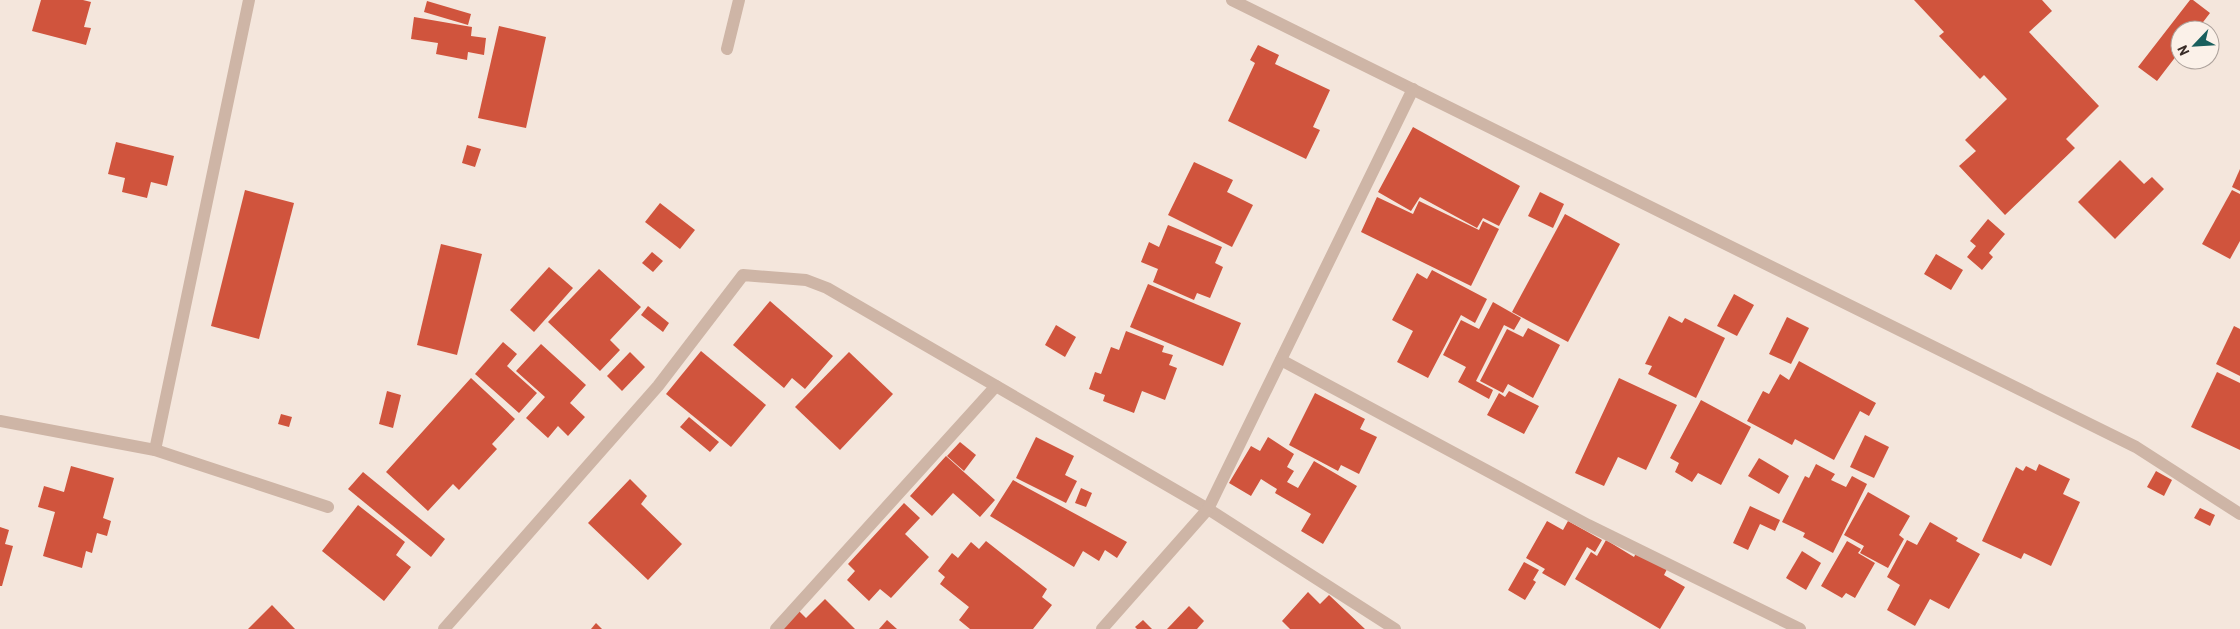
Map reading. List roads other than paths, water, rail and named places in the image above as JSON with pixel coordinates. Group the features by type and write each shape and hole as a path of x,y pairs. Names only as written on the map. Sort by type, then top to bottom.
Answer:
{"street":[{"path":"155,450 248,0"},
{"path":"727,49 739,0"},
{"path":"1232,0 2136,447 2240,514"},
{"path":"1102,629 1208,509 1413,89"},
{"path":"444,629 658,386 744,275 806,280 827,288 1208,509 1394,629"},
{"path":"1281,360 1588,525 1800,629"},
{"path":"776,629 996,386"},
{"path":"0,421 155,450 328,507"}]}
